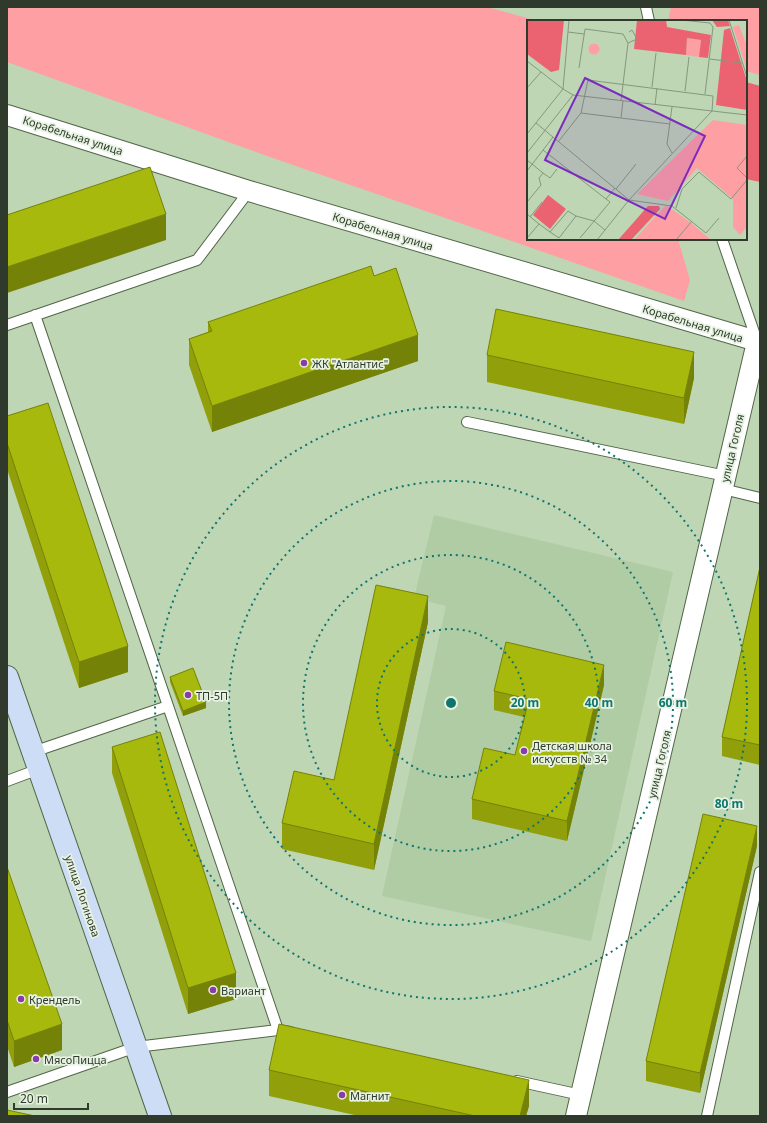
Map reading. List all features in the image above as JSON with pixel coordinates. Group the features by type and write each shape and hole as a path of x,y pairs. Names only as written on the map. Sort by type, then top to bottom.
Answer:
{"main road":[{"name":"улица Логинова","path":"7,677 160,1116"}],"street":[{"name":"Корабельная улица","path":"7,115 249,191 758,342"},
{"name":"улица Гоголя","path":"576,1116 758,342"}],"lane":[{"path":"646,7 649,20"},
{"path":"7,325 197,260 249,191"},
{"path":"722,240 758,342"},
{"path":"35,315 278,1030"},
{"path":"467,422 724,482 760,498"},
{"path":"7,781 36,761 168,706"},
{"path":"707,1116 760,872"},
{"path":"7,1092 136,1047 278,1030 302,1035"},
{"path":"504,1078 581,1095"}],"shaded area":[{"path":"7,7 487,7 534,20 527,20 527,240 678,240 690,280 684,301 270,157 7,62"},
{"path":"671,7 760,7 760,75 747,71 747,20 668,20"},
{"path":"747,82 760,86 760,182 747,179"},
{"name":"Детская школа искусств № 34","path":"434,515 673,572 591,941 382,896 446,606 414,598"}],"building":[{"path":"150,167 166,214 7,267 7,215"},
{"name":"ЖК \"Атлантис\"","path":"371,266 374,276 396,268 418,335 212,406 189,339 212,331 208,322"},
{"path":"496,309 694,352 684,398 487,355"},
{"path":"48,403 128,646 79,662 7,443 7,416"},
{"path":"760,567 760,745 722,737"},
{"path":"376,585 428,596 374,844 282,823 294,771 334,780"},
{"path":"506,642 604,665 567,821 472,799 484,748 515,755 529,699 494,691"},
{"name":"ТП-5П","path":"193,668 206,702 183,711 170,677"},
{"path":"160,732 236,973 188,988 112,747"},
{"path":"703,814 757,826 700,1073 646,1061"},
{"path":"7,867 62,1024 14,1041 7,1020"},
{"path":"279,1024 529,1080 520,1116 475,1116 269,1070"},
{"path":"7,1110 35,1116 7,1116"}],"place":[{"name":"ЖК \"Атлантис\"","path":"304,363"},
{"name":"ТП-5П","path":"188,695"},
{"name":"Детская школа искусств № 34","path":"524,751"},
{"name":"Вариант","path":"213,990"},
{"name":"Крендель","path":"21,999"},
{"name":"МясоПицца","path":"36,1059"},
{"name":"Магнит","path":"342,1095"}]}
